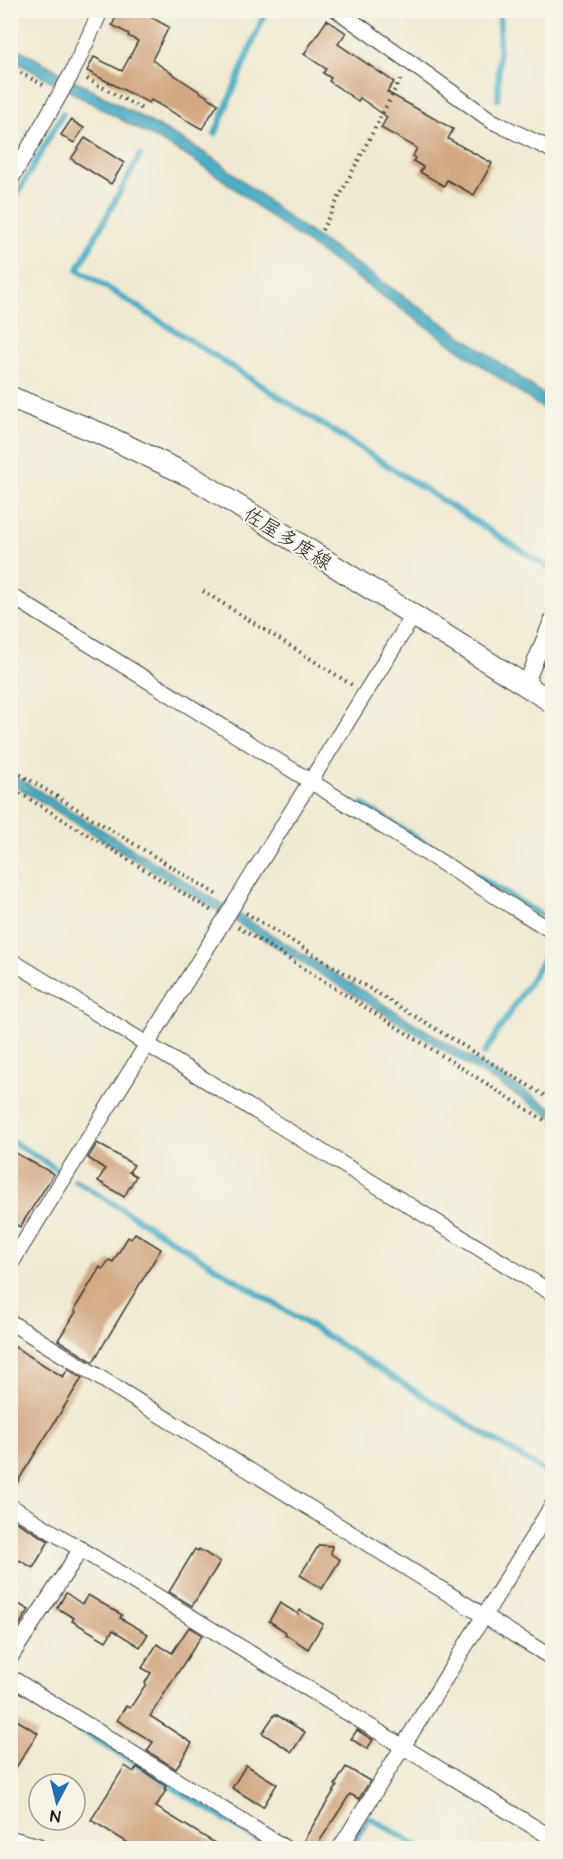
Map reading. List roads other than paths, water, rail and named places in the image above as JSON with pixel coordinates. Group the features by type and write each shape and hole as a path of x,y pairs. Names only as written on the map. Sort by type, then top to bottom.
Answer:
{"main road":[{"name":"佐屋多度線","path":"10,397 104,435 192,477 552,702"}],"street":[{"path":"10,181 72,73 101,10"},
{"path":"337,10 492,121 552,150"},
{"path":"362,28 363,10"},
{"path":"10,595 552,931"},
{"path":"10,1265 413,616"},
{"path":"525,686 552,620"},
{"path":"10,960 552,1293"},
{"path":"10,1322 552,1658"},
{"path":"10,1506 552,1838"},
{"path":"340,1848 552,1506"},
{"path":"11,1653 81,1549"},
{"path":"10,1677 285,1848"},
{"path":"10,1841 37,1848"}],"water":[{"path":"11,45 222,164 289,218 481,349 552,401 552,415 280,224 218,176 182,153 11,59"},
{"path":"10,773 552,1108 552,1117 11,783"}],"waterway":[{"path":"215,134 266,10"},
{"path":"498,99 500,10"},
{"path":"10,207 63,113"},
{"path":"140,155 78,269 552,570"},
{"path":"542,667 552,642"},
{"path":"362,804 552,922"},
{"path":"484,1054 552,946"},
{"path":"10,1140 61,1172"},
{"path":"75,1180 552,1476"},
{"path":"52,1712 271,1848"},
{"path":"350,1848 369,1817 421,1848"}]}
